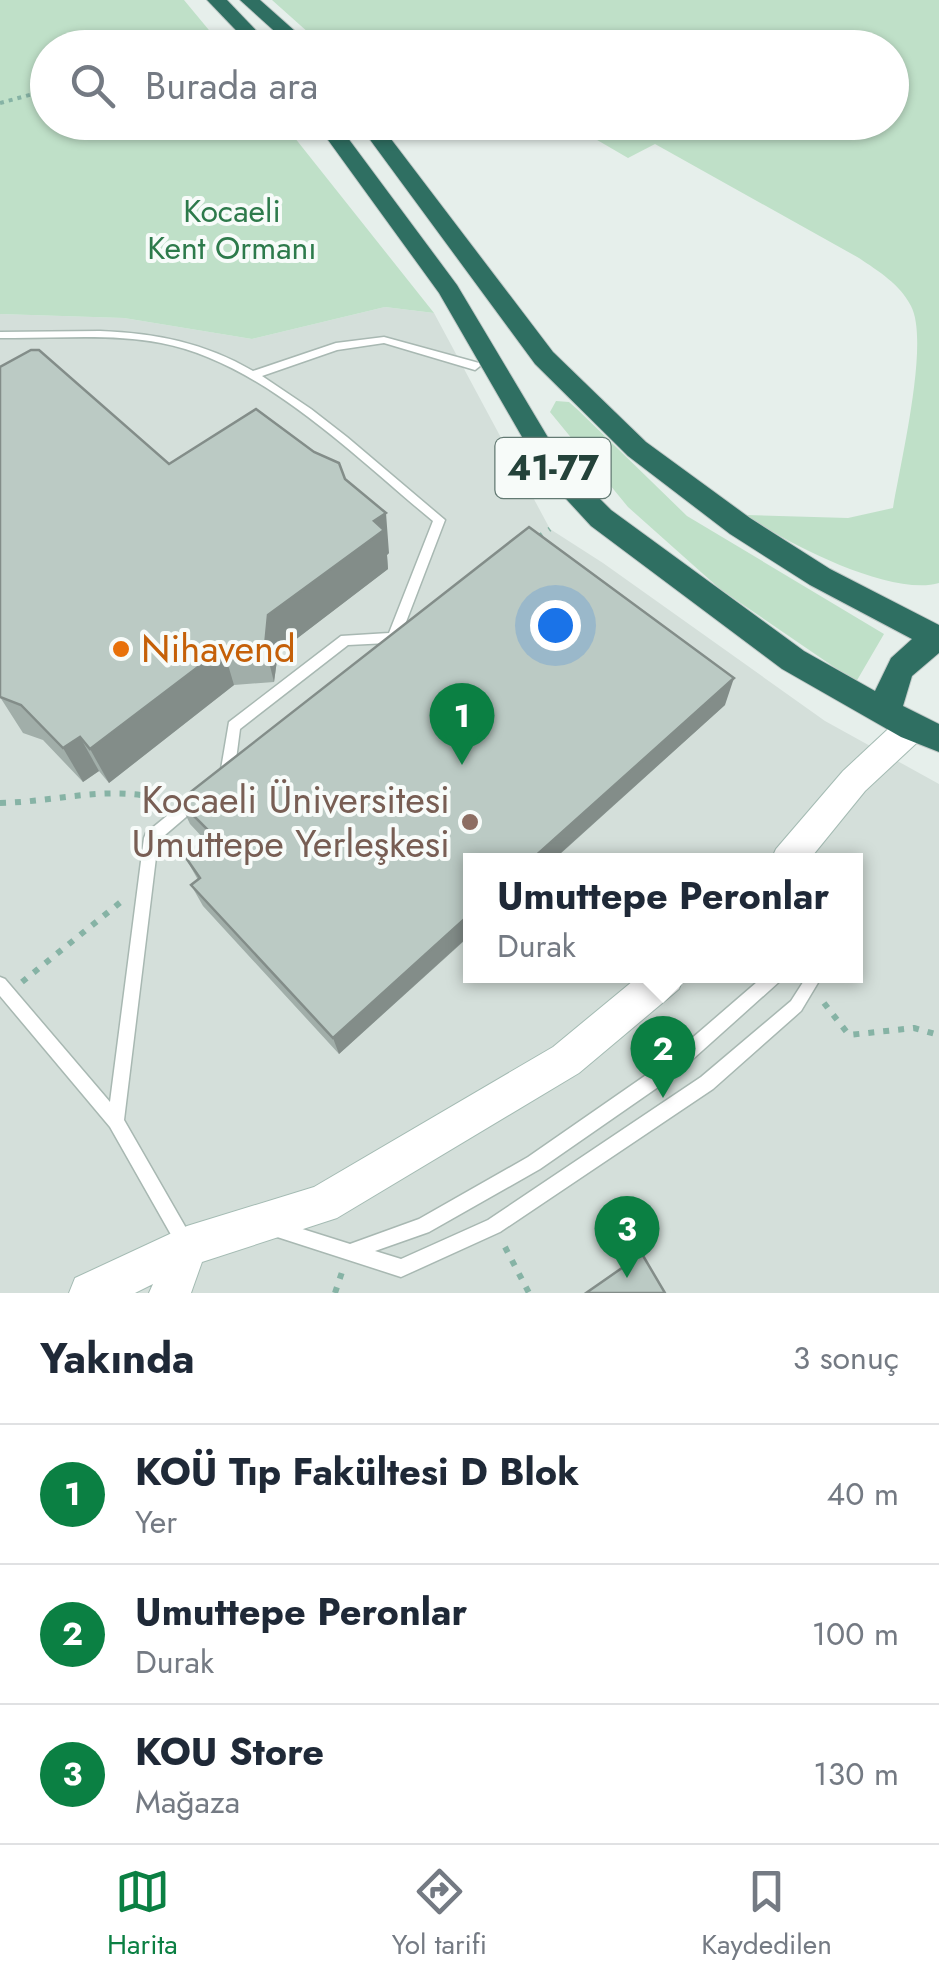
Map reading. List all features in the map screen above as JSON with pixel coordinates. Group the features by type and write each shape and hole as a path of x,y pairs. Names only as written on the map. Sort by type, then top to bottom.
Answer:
{"highway":[{"path":"216,0 246,30"},
{"path":"249,0 284,30"},
{"name":"41-77","path":"339,140 448,290 553,468 589,506 704,597 793,660 912,726"},
{"name":"41-77","path":"380,140 544,358 637,449 726,516 804,566 939,639"},
{"path":"912,726 890,688 901,665 918,648 939,639"}],"main road":[{"path":"812,847 854,781 912,726"},
{"path":"90,1293 187,1246 323,1204 566,1060 658,983"},
{"path":"170,1293 187,1246"}],"lane":[{"path":"0,336 161,339 204,349 256,374 439,520 396,638 381,650"},
{"path":"256,374 336,348 384,340 475,366"},
{"path":"227,775 234,726 346,640 396,638"},
{"path":"116,1121 151,838 242,763"},
{"path":"350,1252 423,1226 534,1162 668,1070 767,983"},
{"path":"260,1224 400,1268 494,1226 707,1083 796,1006 810,983"},
{"path":"4,990 116,1121 187,1246"}],"path":[{"path":"0,104 30,95"},
{"path":"533,540 550,529"},
{"path":"0,803 84,793 152,795 186,808"},
{"path":"4,990 144,883"},
{"path":"814,983 849,1035 914,1028 939,1035"},
{"path":"494,1226 529,1293"}],"shaded area":[{"name":"Kocaeli Üniversitesi Umuttepe Yerleşkesi","path":"385,307 434,313 550,529 825,721 939,784 939,1293 0,1293 0,314 124,318 252,339"}],"green space":[{"name":"Kocaeli Kent Ormanı","path":"0,0 184,0 209,30 30,30 30,140 297,140 434,313 385,307 252,339 124,318 0,314"},
{"path":"272,0 939,0 939,583 919,585 867,575 812,553 746,515 848,518 893,508 912,404 917,347 916,323 901,291 859,258 655,144 628,158 597,140 909,140 909,30 306,30"},
{"path":"556,401 569,402 577,409 687,516 884,634 856,682 720,589 628,507 550,412"}],"building":[{"path":"31,350 39,350 169,464 256,409 314,452 339,463 345,479 386,513 374,521 384,530 268,615 265,646 223,648 90,749 80,737 63,748 21,705 0,697 0,367"},
{"path":"529,527 734,678 539,853 463,853 463,920 333,1038 191,885 200,878 184,855 212,834 179,801"},
{"path":"642,1254 665,1293 586,1293"}],"place":[{"name":"Nihavend","path":"121,649"},
{"name":"KOÜ Tıp Fakültesi D Blok","path":"462,765"},
{"name":"Kocaeli Üniversitesi Umuttepe Yerleşkesi","path":"470,822"},
{"name":"Umuttepe Peronlar","path":"663,1098"},
{"name":"KOU Store","path":"627,1278"}]}
